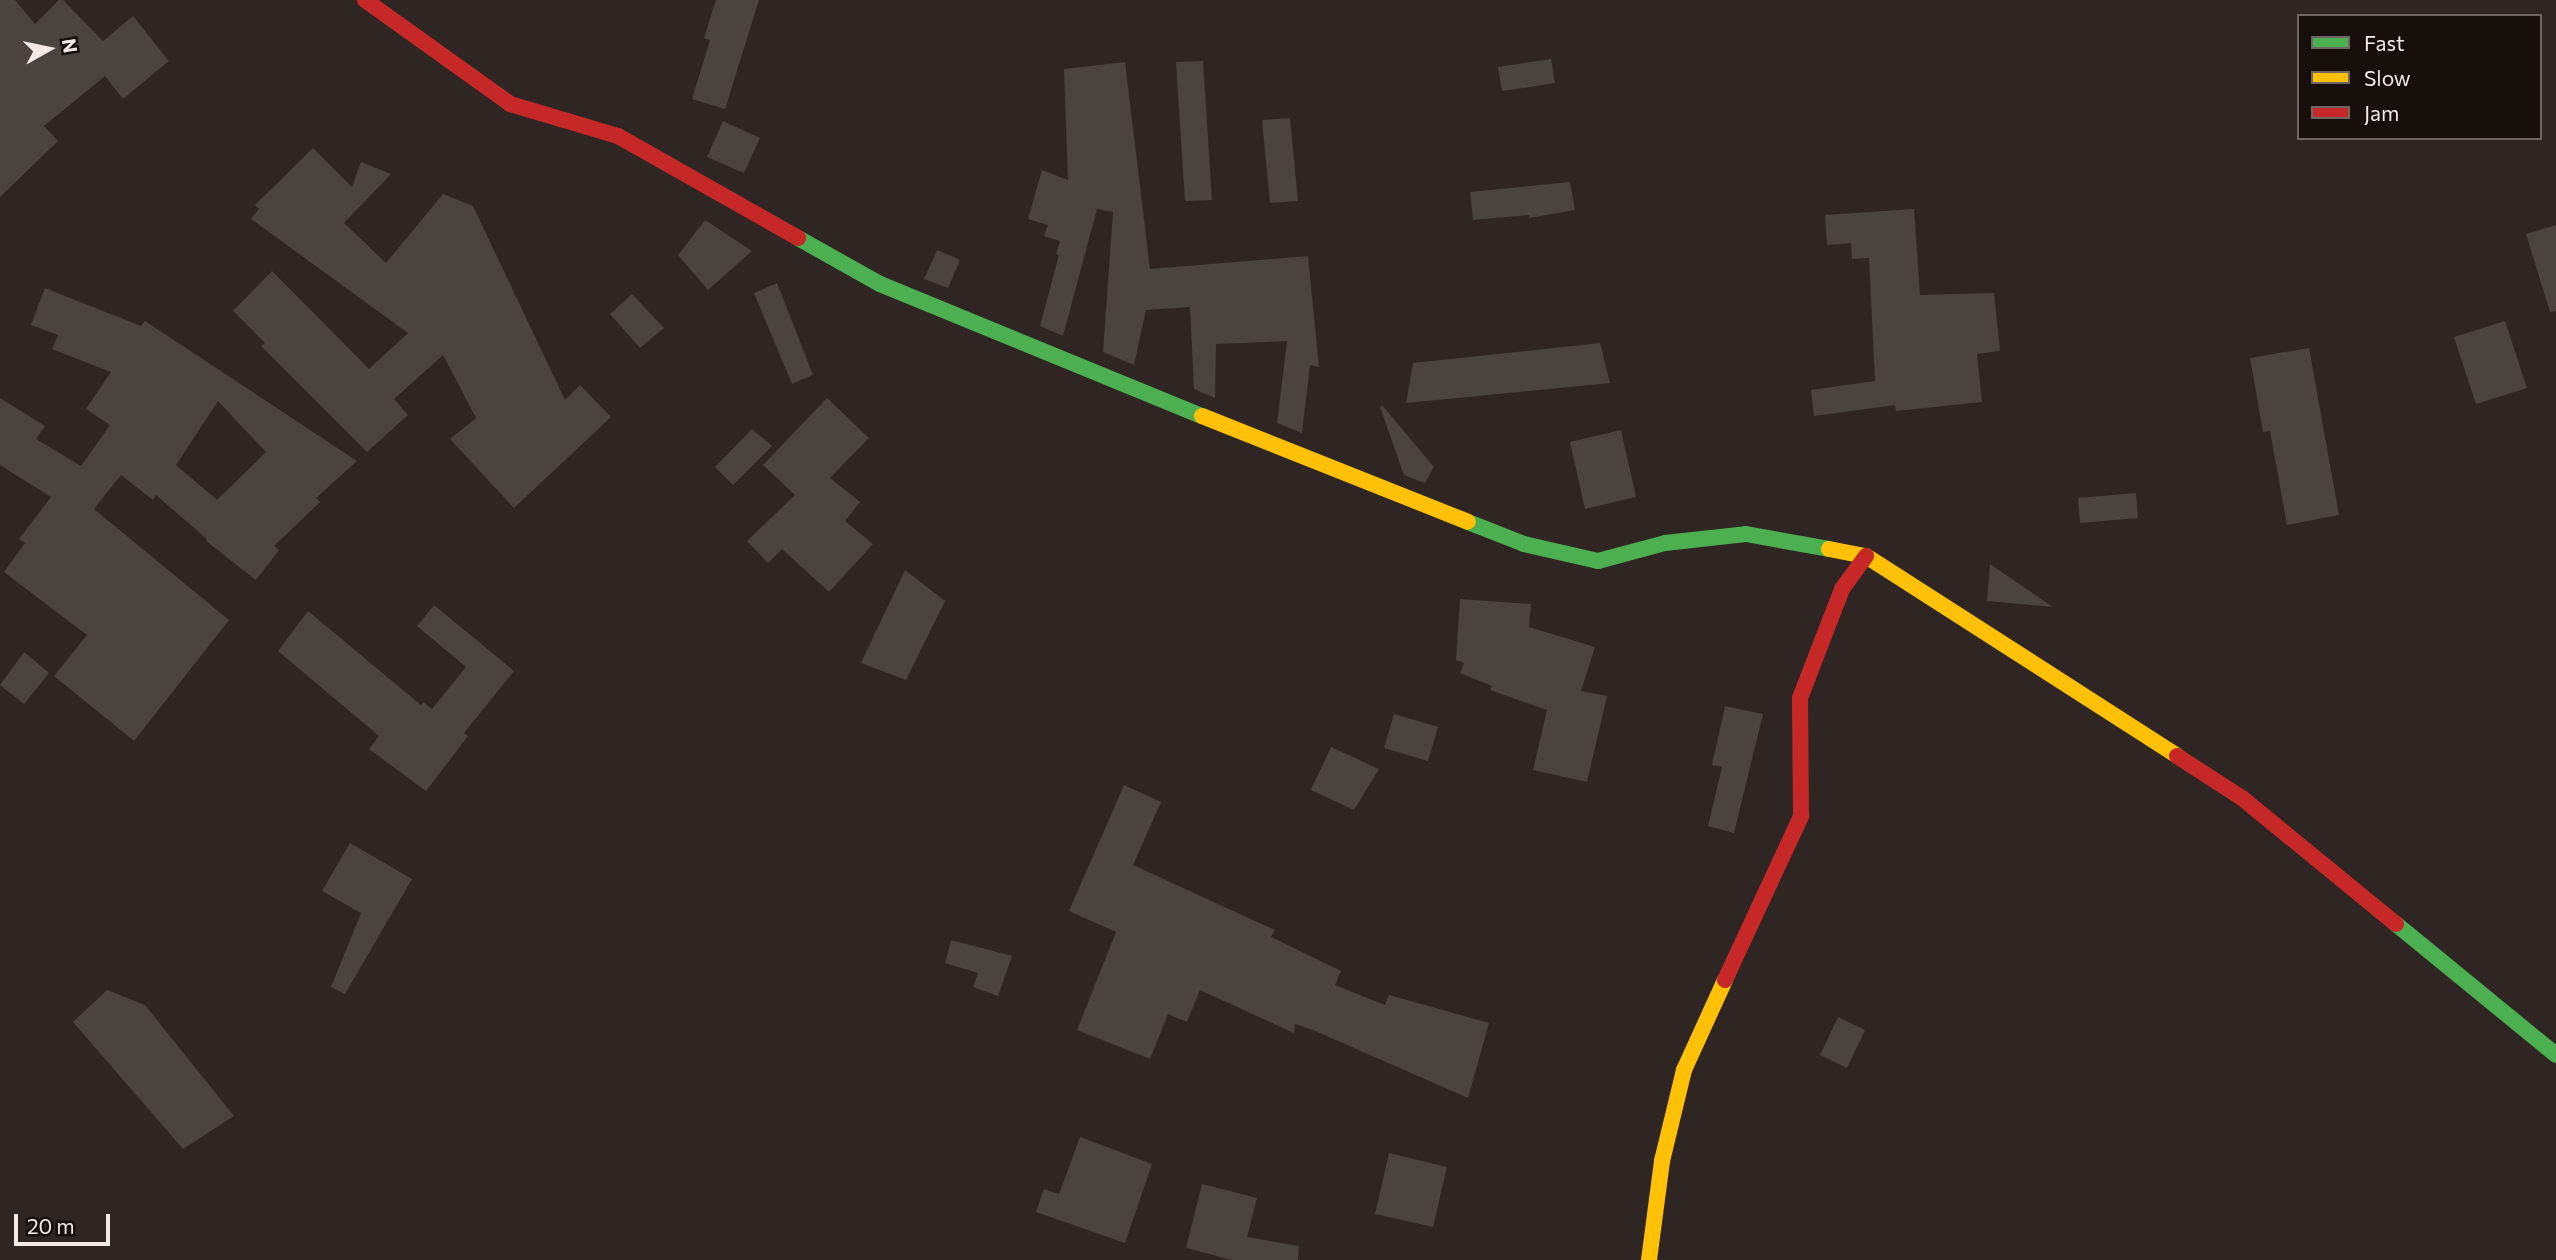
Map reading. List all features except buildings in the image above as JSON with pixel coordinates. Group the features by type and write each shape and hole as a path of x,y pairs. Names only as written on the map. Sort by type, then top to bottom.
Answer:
{"street":[{"path":"365,0 510,104 618,136 880,284 1367,484 1524,544 1598,561 1665,543 1746,534 1866,556 2242,798 2556,1055"},
{"path":"1648,1260 1662,1161 1684,1070 1801,816 1800,698 1842,589 1866,556"}],"traffic: fast":[{"path":"798,238 880,284 1202,416"},
{"path":"1468,522 1524,544 1598,561 1665,543 1746,534 1829,549"},
{"path":"2396,924 2556,1055"}],"traffic: slow":[{"path":"1202,416 1468,522"},
{"path":"1829,549 1866,556 2177,756"},
{"path":"1649,1260 1662,1161 1684,1070 1725,980"}],"traffic: jam":[{"path":"365,0 510,104 618,136 798,238"},
{"path":"1725,980 1801,816 1800,698 1842,589 1866,556"},
{"path":"2177,756 2242,798 2396,924"}]}
